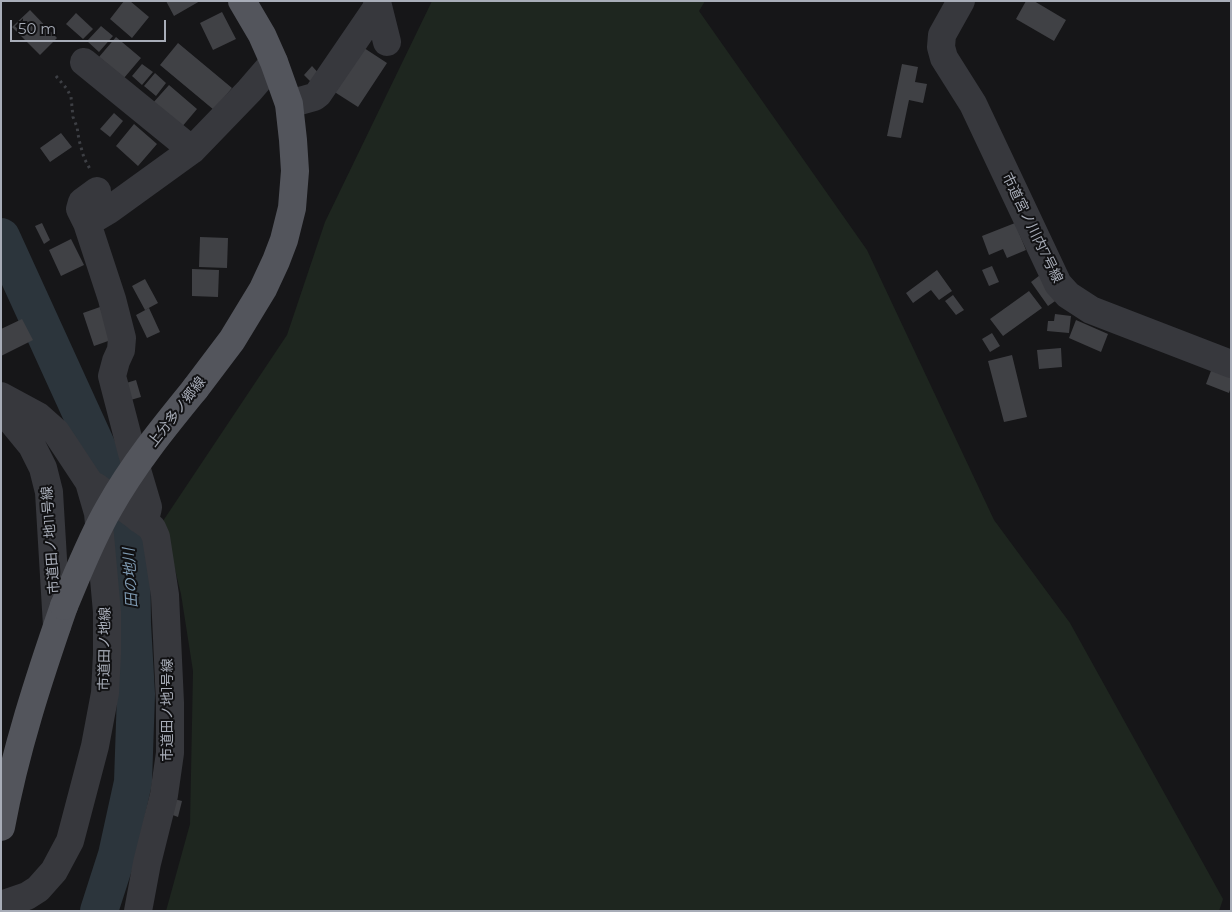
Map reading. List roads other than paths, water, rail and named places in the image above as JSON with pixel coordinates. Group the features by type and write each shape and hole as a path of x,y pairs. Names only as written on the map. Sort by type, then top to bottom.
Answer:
{"main road":[{"name":"上分多ノ郷線","path":"1,827 9,784 24,727 60,616 93,540 121,488 154,440 195,389 249,315 276,261 284,240 292,208 294,171 289,104 262,35 242,1"}],"street":[{"name":"市道宮ノ川内7号線","path":"961,1 942,35 941,47 944,58 973,104 1058,284 1068,295 1091,310 1231,364"},
{"path":"378,4 387,42"},
{"path":"289,104 314,97 318,94 378,4"},
{"path":"84,62 192,150"},
{"path":"87,223 109,210 192,150 274,62"},
{"path":"97,192 82,202 80,209 87,223 112,299 122,338 121,350 112,376 148,507 144,517 137,518"},
{"name":"市道田ノ地線","path":"1,396 38,416 56,432 100,489 98,513 107,612 105,693 95,746 70,841 54,871 38,889 27,896 1,905"},
{"name":"市道田ノ地11号線","path":"1,408 32,446 43,468 49,492 60,616"},
{"name":"市道田ノ地1号線","path":"100,489 152,528 156,537 165,595 170,703 170,752 164,796 147,863 138,911"}],"waterway":[{"name":"田の地川","path":"1,237 105,465 131,546 132,624 136,694 133,782 117,855 99,911"}]}
